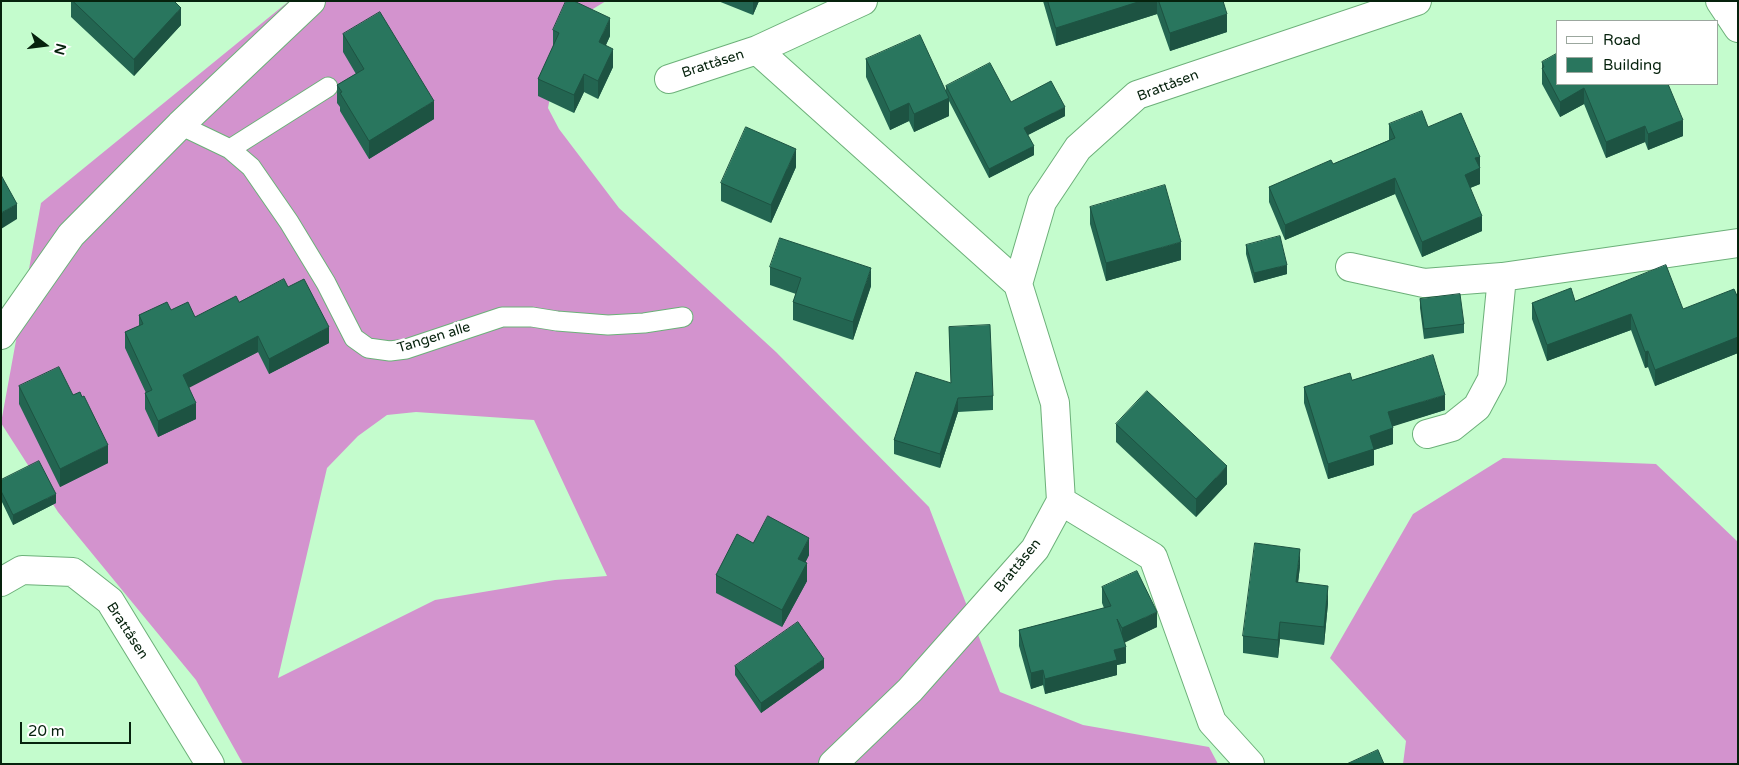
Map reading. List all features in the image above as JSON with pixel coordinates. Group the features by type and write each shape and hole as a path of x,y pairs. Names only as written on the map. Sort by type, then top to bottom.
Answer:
{"street":[{"path":"1,335 70,235 180,125 311,1"},
{"name":"Brattåsen","path":"669,79 757,50 863,1"},
{"name":"Brattåsen","path":"757,50 1018,284 1042,202 1078,148 1137,94 1417,1"},
{"path":"1720,1 1738,28"},
{"path":"1350,266 1424,283 1502,277 1738,243"},
{"path":"1428,434 1452,426 1477,407 1492,379 1502,277"},
{"path":"1018,284 1055,404 1061,501 1153,557 1212,722 1250,764"},
{"name":"Brattåsen","path":"833,764 910,690 1035,549 1061,501"},
{"name":"Brattåsen","path":"1,582 22,570 73,572 110,602 210,764"}],"lane":[{"path":"230,149 328,87"},
{"name":"Tangen alle","path":"180,125 230,149 251,167 326,283 354,338 368,348 390,352 406,349 502,317 532,317 608,325 644,323 683,317"}],"shaded area":[{"path":"289,1 606,1 563,27 548,108 559,129 619,208 776,352 929,507 1000,692 1083,725 1209,747 1218,764 243,764 196,680 58,512 1,423 41,203","holes":["416,412 534,420 607,576 555,580 435,600 278,678 327,468 358,436 387,415"]},
{"path":"1503,458 1656,464 1738,542 1738,764 1403,764 1406,741 1330,658 1413,514"}],"building":[{"path":"73,1 174,1 181,8 134,59"},
{"path":"566,1 574,1 610,18 599,42 613,49 598,81 584,74 574,95 538,79 559,33 553,30"},
{"path":"1048,1 1141,1 1056,28"},
{"path":"1159,1 1223,1 1227,14 1170,33"},
{"path":"380,12 434,101 369,141 337,85 364,69 343,34"},
{"path":"920,35 949,98 914,114 909,103 890,112 866,59"},
{"path":"1556,54 1556,85 1668,85 1683,120 1648,134 1645,126 1606,142 1584,88 1560,102 1542,68 1544,67 1542,62"},
{"path":"990,63 1011,102 1051,81 1065,107 1024,128 1034,146 989,169 946,86"},
{"path":"1422,111 1428,127 1461,113 1480,157 1475,158 1480,168 1465,175 1482,216 1422,242 1395,178 1285,225 1269,187 1331,160 1333,164 1395,138 1389,124"},
{"path":"746,127 796,149 771,205 721,183"},
{"path":"1,175 17,204 1,213"},
{"path":"1165,185 1181,242 1106,263 1090,207"},
{"path":"1280,236 1287,265 1254,273 1246,245"},
{"path":"780,238 871,268 853,322 793,302 801,278 770,267"},
{"path":"1666,265 1683,309 1734,289 1738,298 1738,337 1655,370 1648,351 1645,352 1631,314 1547,345 1532,303 1571,288 1575,301"},
{"path":"284,279 288,287 304,279 329,327 269,359 258,336 183,375 196,403 158,421 145,393 152,390 125,332 143,324 139,315 167,302 171,310 188,302 195,317 236,296 239,302"},
{"path":"1460,294 1464,324 1424,329 1420,299"},
{"path":"990,325 993,396 958,398 940,454 894,440 916,372 951,383 949,327"},
{"path":"1433,355 1445,395 1388,412 1393,428 1370,436 1374,449 1328,464 1304,387 1350,373 1352,380"},
{"path":"59,367 73,395 80,392 82,397 84,396 108,445 60,469 19,386"},
{"path":"1147,391 1227,466 1196,499 1116,424"},
{"path":"39,461 56,494 13,515 1,491 1,480"},
{"path":"768,516 809,538 798,559 807,563 782,610 716,575 737,534 753,543"},
{"path":"1255,543 1300,549 1296,582 1328,586 1324,627 1280,622 1278,640 1243,636"},
{"path":"1137,571 1157,612 1122,628 1117,619 1126,647 1114,650 1117,660 1045,679 1043,670 1031,673 1019,630 1111,606 1102,587"},
{"path":"798,622 824,659 761,703 735,666"},
{"path":"1378,750 1384,764 1347,764"}]}
